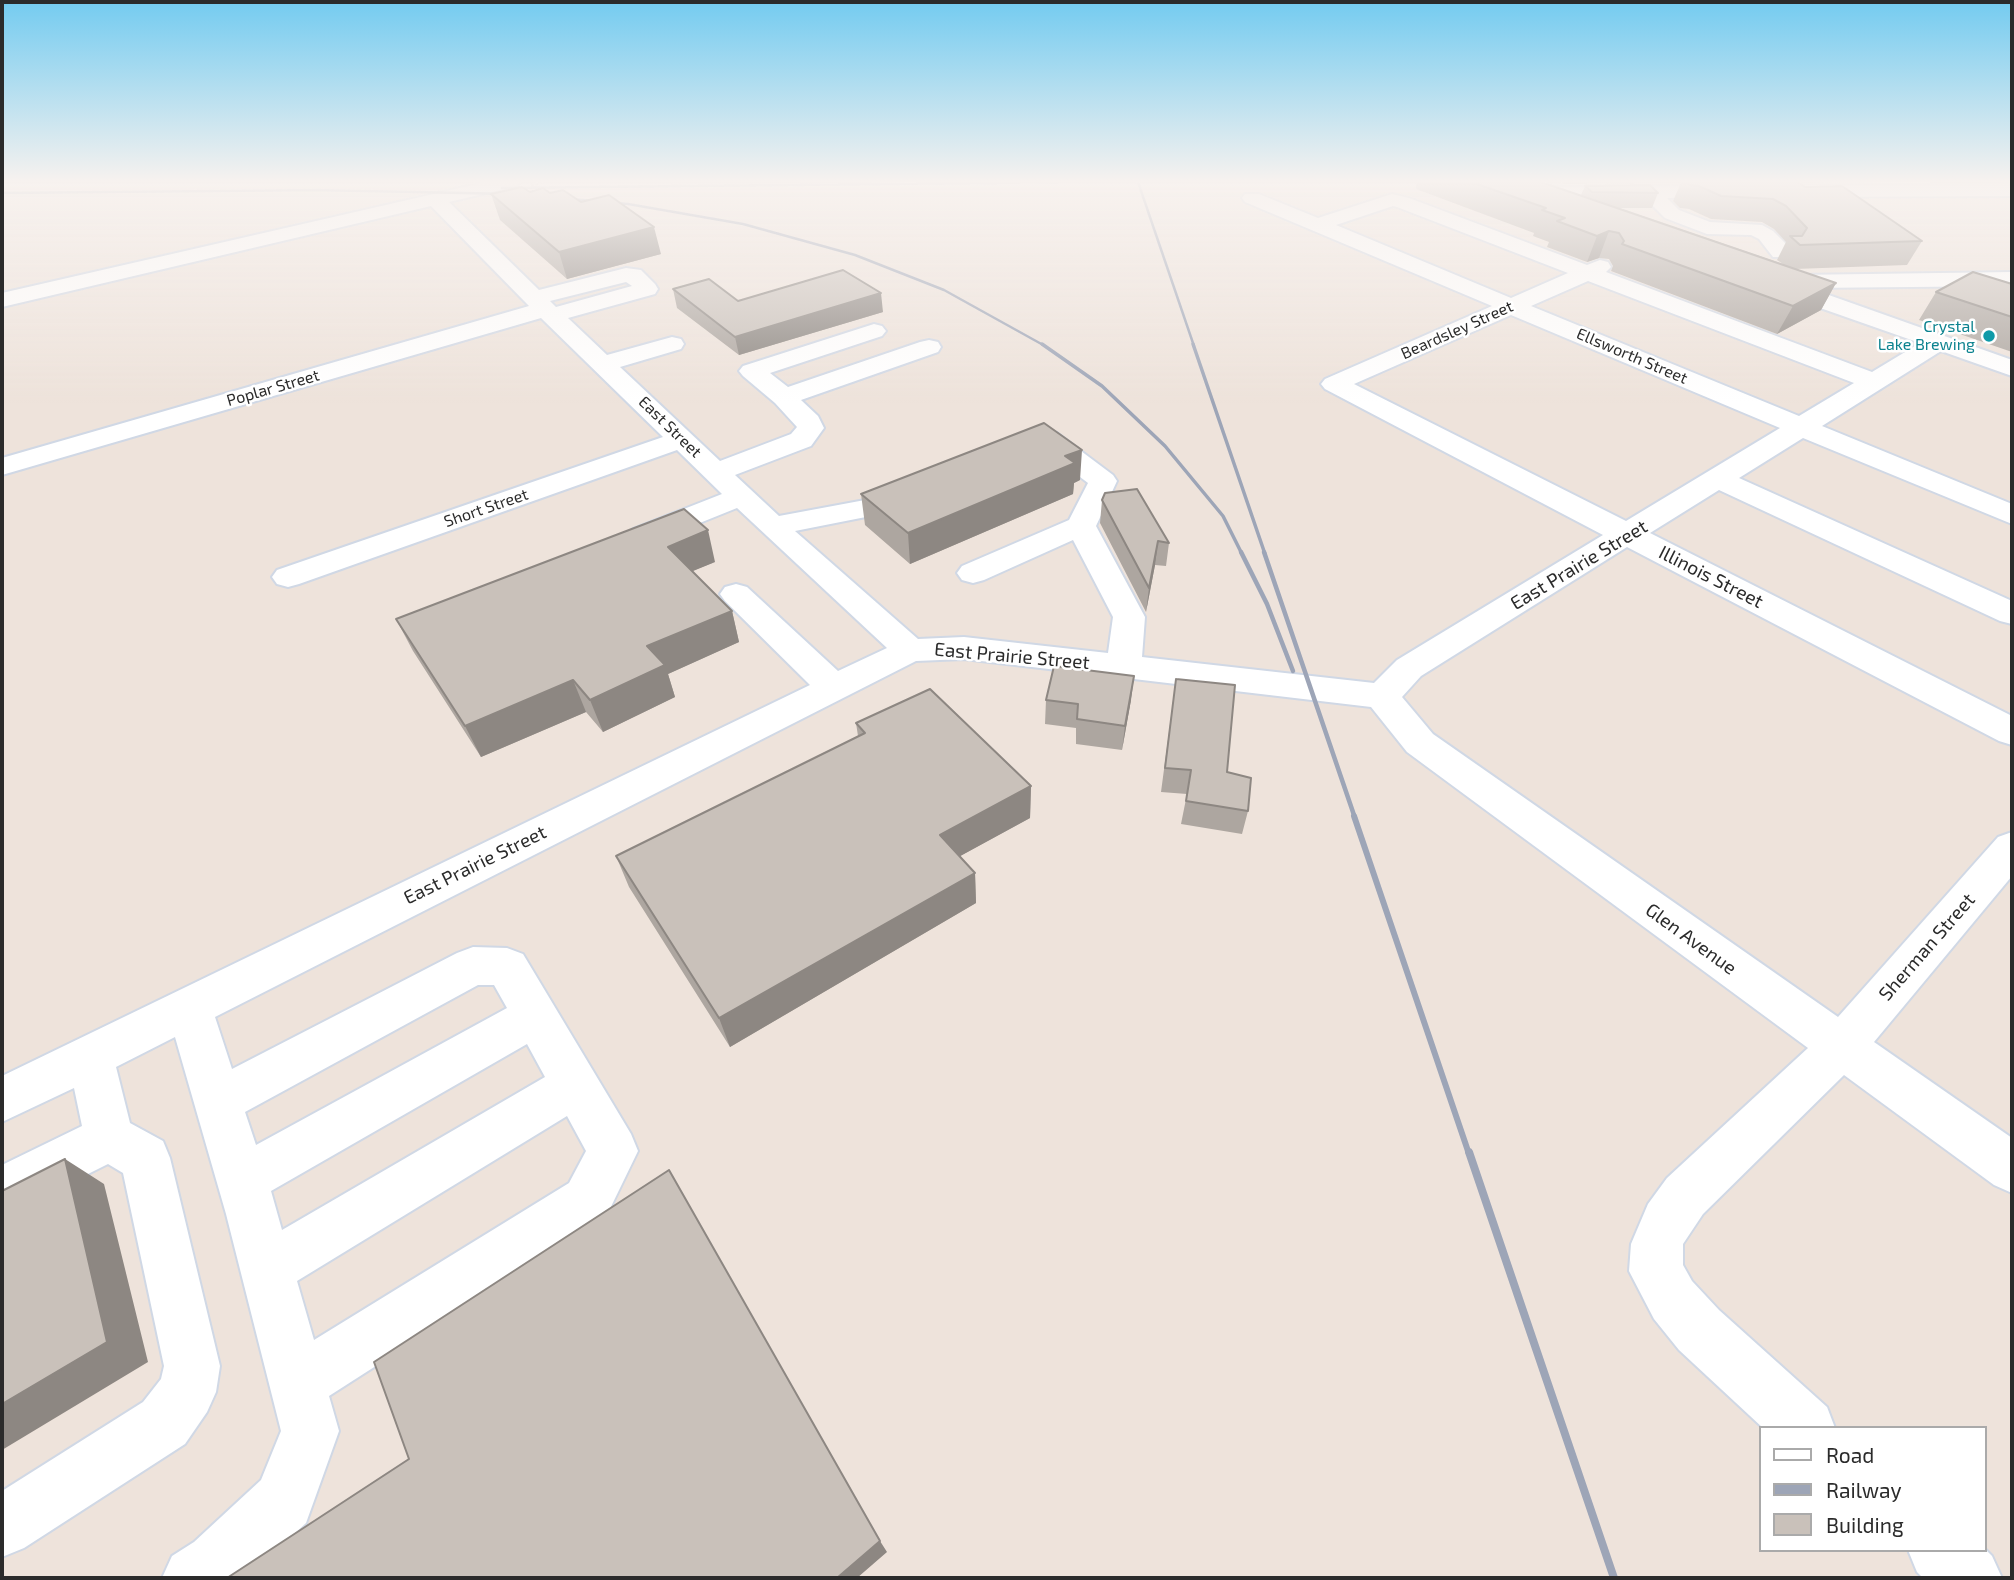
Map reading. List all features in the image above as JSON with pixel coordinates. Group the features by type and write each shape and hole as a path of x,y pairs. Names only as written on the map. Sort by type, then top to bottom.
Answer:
{"street":[{"path":"2,300 192,256"},
{"name":"East Street","path":"492,256 775,529 910,650"},
{"name":"Ellsworth Street","path":"1391,256 2012,514"},
{"path":"1544,256 1874,382"},
{"name":"Beardsley Street","path":"1334,384 1622,257"},
{"path":"1917,257 1950,280"},
{"path":"2012,279 1762,280 2012,368"},
{"name":"Poplar Street","path":"2,467 543,307"},
{"path":"717,472 802,440 811,428 810,422 752,370 874,331"},
{"name":"East Prairie Street","path":"2,1100 910,650 964,649 1382,696 1409,668 1939,342"},
{"path":"603,364 672,344"},
{"path":"784,397 929,347"},
{"name":"Illinois Street","path":"1334,384 2012,732"},
{"name":"Short Street","path":"288,577 683,439"},
{"path":"973,573 1081,526 1103,481 1047,439 1009,454"},
{"path":"1718,479 2012,614"},
{"path":"775,529 796,520 871,508 934,484"},
{"path":"616,546 742,496"},
{"path":"1081,526 1129,617 1124,666"},
{"path":"736,594 834,687"},
{"name":"Glen Avenue","path":"1382,696 1420,743 2012,1168"},
{"name":"Sherman Street","path":"1804,1426 1699,1330 1673,1300 1656,1271 1657,1244 1666,1222 1685,1196 1841,1046 2012,848"},
{"path":"218,1101 472,966 507,967 613,1151 587,1202 297,1383"},
{"path":"189,1007 242,1180 310,1431 284,1501 216,1564 194,1578"},
{"path":"242,1180 535,1016"},
{"path":"2,1526 164,1423 187,1392 192,1367 145,1158 109,1138 90,1056"},
{"path":"267,1269 575,1086"},
{"path":"2,1192 109,1138"},
{"path":"1941,1552 1970,1578"}],"building":[{"path":"1654,256 1756,256 1836,283 1793,306"},
{"path":"843,270 881,293 735,337 673,289 709,279 738,301"},
{"path":"1973,272 2012,284 2012,317 1936,292"},
{"path":"1044,423 1082,450 1065,456 1075,463 908,533 861,494"},
{"path":"1137,489 1169,543 1158,541 1149,588 1102,500 1105,493"},
{"path":"684,509 708,530 668,547 732,611 647,646 665,665 590,700 573,680 465,726 396,619"},
{"path":"1054,666 1134,676 1125,726 1077,719 1078,704 1046,700"},
{"path":"1176,679 1235,685 1227,772 1251,778 1248,811 1186,801 1191,770 1165,768"},
{"path":"930,689 1031,786 940,835 975,873 719,1018 616,856 865,733 856,723"},
{"path":"65,1159 107,1342 2,1404 2,1191"},
{"path":"669,1170 880,1541 837,1578 227,1578 409,1459 374,1362"}],"railway":[{"path":"857,256 944,290 1044,346"},
{"path":"1163,256 1194,346"},
{"path":"1193,344 1265,554"},
{"path":"1044,346 1102,386 1165,446 1223,516 1267,604 1293,671"},
{"path":"1264,552 1355,818"},
{"path":"1354,816 1469,1154"},
{"path":"1469,1152 1614,1578"}],"place":[{"name":"Crystal Lake Brewing","path":"1989,336"}]}
